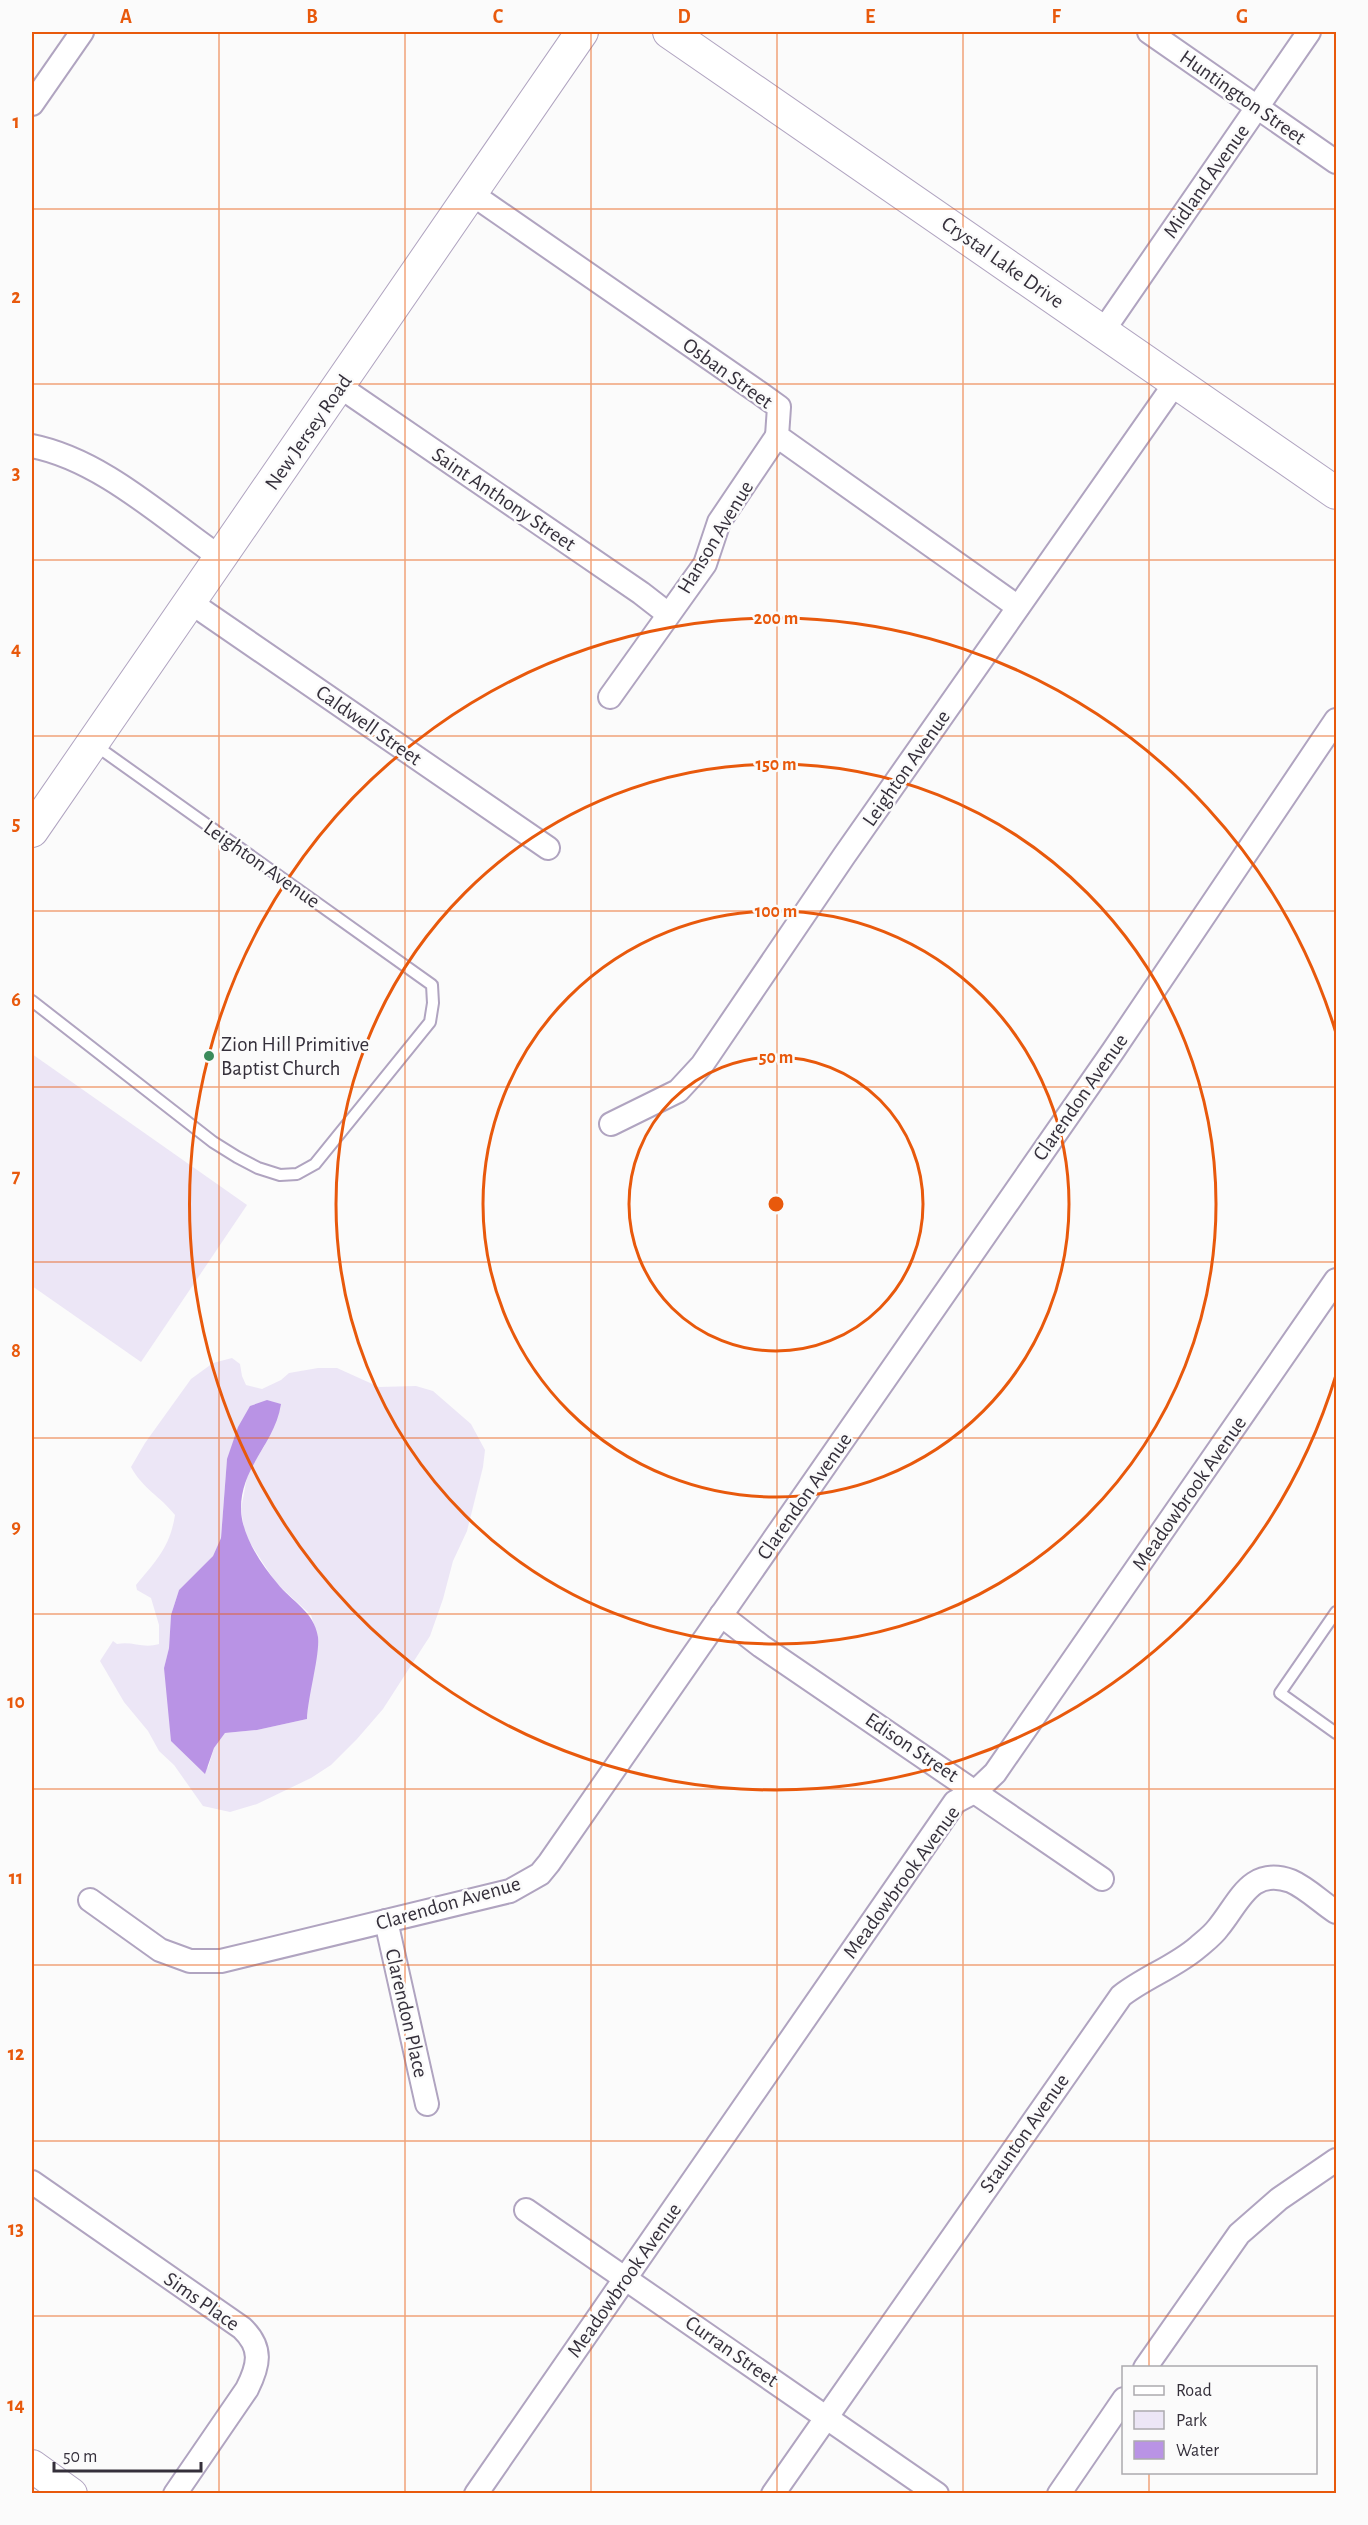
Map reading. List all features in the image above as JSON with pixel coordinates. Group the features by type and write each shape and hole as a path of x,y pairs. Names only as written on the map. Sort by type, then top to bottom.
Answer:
{"street":[{"path":"32,104 82,32"},
{"name":"New Jersey Road","path":"32,830 582,32"},
{"name":"Crystal Lake Drive","path":"669,32 1336,493"},
{"name":"Huntington Street","path":"1149,32 1336,162"},
{"name":"Midland Avenue","path":"1103,331 1309,32"},
{"name":"Osban Street","path":"472,194 779,407 777,436 1018,607"},
{"name":"Leighton Avenue","path":"610,1124 678,1090 702,1065 1176,382"},
{"name":"Saint Anthony Street","path":"339,386 641,593 668,614"},
{"name":"Hanson Avenue","path":"610,697 705,564 719,522 777,436"},
{"path":"32,446 74,458 111,480 220,558"},
{"name":"Caldwell Street","path":"190,602 548,848"},
{"name":"Clarendon Avenue","path":"90,1900 159,1950 190,1961 221,1961 510,1891 540,1874 1107,1060 1336,720"},
{"name":"Meadowbrook Avenue","path":"476,2493 955,1802 976,1791 1002,1764 1336,1280"},
{"name":"Edison Street","path":"721,1615 760,1646 1102,1879"},
{"name":"Staunton Avenue","path":"773,2493 1121,1996 1140,1981 1178,1962 1198,1947 1218,1928 1245,1890 1260,1880 1276,1877 1293,1882 1336,1912"},
{"name":"Clarendon Place","path":"386,1921 427,2104"},
{"path":"1146,2366 1239,2234 1279,2199 1336,2160"},
{"name":"Sims Place","path":"32,2182 232,2321 252,2338 257,2354 256,2370 248,2389 175,2493"},
{"name":"Curran Street","path":"526,2210 937,2493"},
{"path":"1059,2493 1122,2402"},
{"path":"32,2466 71,2493"}],"lane":[{"name":"Leighton Avenue","path":"32,1001 213,1142 258,1168 280,1175 297,1174 315,1164 430,1022 433,1003 432,985 92,743"},
{"path":"1336,1614 1280,1693 1336,1733"}],"green space":[{"path":"32,1054 247,1205 141,1362 32,1286"},
{"path":"232,1358 240,1364 246,1385 262,1389 281,1380 289,1373 318,1368 337,1368 379,1387 416,1386 433,1391 471,1424 485,1450 467,1531 453,1561 430,1636 383,1709 331,1765 311,1778 257,1804 230,1812 203,1806 124,1702 100,1661 113,1641 117,1644 148,1646 159,1644 159,1625 151,1598 137,1590 136,1585 166,1545 175,1515 141,1481 131,1467 145,1443 191,1379 213,1363","holes":["265,1445 248,1472 241,1509 245,1535 276,1583 311,1615 318,1638 308,1697 307,1719 257,1730 225,1733 214,1748 208,1768 164,1668 169,1648 171,1615 179,1590 213,1556 221,1538 227,1459"]}],"water":[{"path":"267,1400 281,1404 278,1418 246,1481 242,1495 242,1520 253,1549 265,1567 283,1590 302,1607 316,1628 318,1645 307,1719 257,1730 225,1733 214,1748 205,1774 171,1741 164,1668 169,1648 171,1615 179,1590 213,1556 221,1538 227,1459 238,1427 250,1406"}],"place":[{"name":"Zion Hill Primitive Baptist Church","path":"209,1056"}]}
